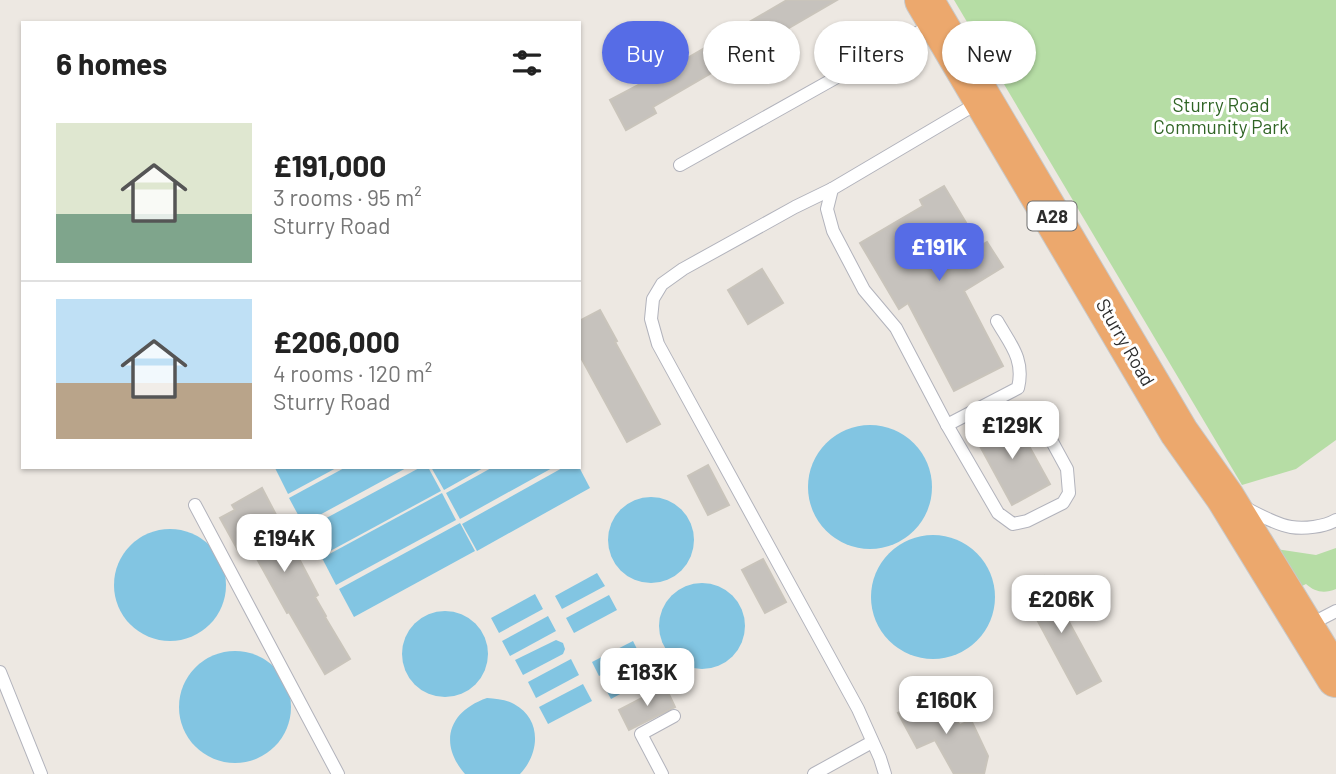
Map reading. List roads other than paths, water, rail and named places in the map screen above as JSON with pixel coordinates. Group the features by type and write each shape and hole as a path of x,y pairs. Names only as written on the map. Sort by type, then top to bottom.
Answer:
{"highway":[{"name":"Sturry Road","path":"931,11 1179,432 1225,497 1321,619 1336,678"}],"lane":[{"path":"680,165 887,48 931,11"},
{"path":"885,774 858,709 658,344 651,319 653,299 662,284 683,269 832,189 984,99"},
{"path":"832,189 827,209 833,231 864,290 896,328 947,425 998,513 1013,524 1027,522 1063,503 1069,493 1067,470 1043,425"},
{"path":"947,425 1018,387 1021,374 1019,360 997,321"},
{"path":"1225,497 1290,527 1330,524 1336,520"},
{"path":"195,505 338,774"},
{"path":"0,672 41,774"},
{"path":"662,774 641,734 674,716"},
{"path":"814,774 873,742"}],"water":[{"path":"870,425 894,430 914,443 927,463 932,487 927,511 914,531 894,544 870,549 846,544 826,531 813,511 808,487 813,463 826,443 846,430"},
{"path":"276,469 334,469 288,494"},
{"path":"342,469 404,469 303,524 289,498"},
{"path":"417,469 429,469 441,491 321,556 306,529"},
{"path":"432,469 481,469 444,490"},
{"path":"489,469 550,469 460,519 446,493"},
{"path":"560,469 580,469 590,488 477,551 462,524"},
{"path":"442,493 456,520 336,585 322,558"},
{"path":"651,497 667,501 681,510 690,524 694,540 690,556 681,570 667,579 651,583 635,579 621,570 612,556 608,540 612,524 621,510 635,501"},
{"path":"460,523 475,551 354,617 339,589"},
{"path":"170,529 191,533 209,546 222,564 226,585 222,606 209,624 191,637 170,641 149,637 131,624 118,606 114,585 118,564 131,546 149,533"},
{"path":"933,535 957,540 977,553 990,573 995,597 990,621 977,641 957,654 933,659 909,654 889,641 876,621 871,597 876,573 889,553 909,540"},
{"path":"597,573 605,586 562,609 555,596"},
{"path":"702,583 718,587 732,596 741,610 745,626 741,642 732,656 718,665 702,669 686,665 672,656 663,642 659,626 663,610 672,596 686,587"},
{"path":"535,594 543,609 499,633 491,618"},
{"path":"609,595 617,610 574,633 566,618"},
{"path":"445,611 461,615 475,624 484,638 488,654 484,670 475,684 461,693 445,697 429,693 415,684 406,670 402,654 406,638 415,624 429,615"},
{"path":"548,616 556,631 510,656 502,641"},
{"path":"556,640 563,643 563,654 523,675 515,660"},
{"path":"633,641 640,655 599,676 592,662"},
{"path":"235,651 256,655 275,667 287,686 291,707 287,728 275,747 256,759 235,763 214,759 195,747 183,728 179,707 183,686 195,667 214,655"},
{"path":"571,659 579,675 536,698 528,682"},
{"path":"645,661 653,676 611,699 603,684"},
{"path":"583,684 592,701 548,724 539,707"},
{"path":"487,698 514,704 530,718 535,737 534,747 527,766 520,774 465,774 452,751 450,740 456,720 464,711"}],"park label":[{"name":"Sturry Road Community Park","path":"1221,115"}]}
